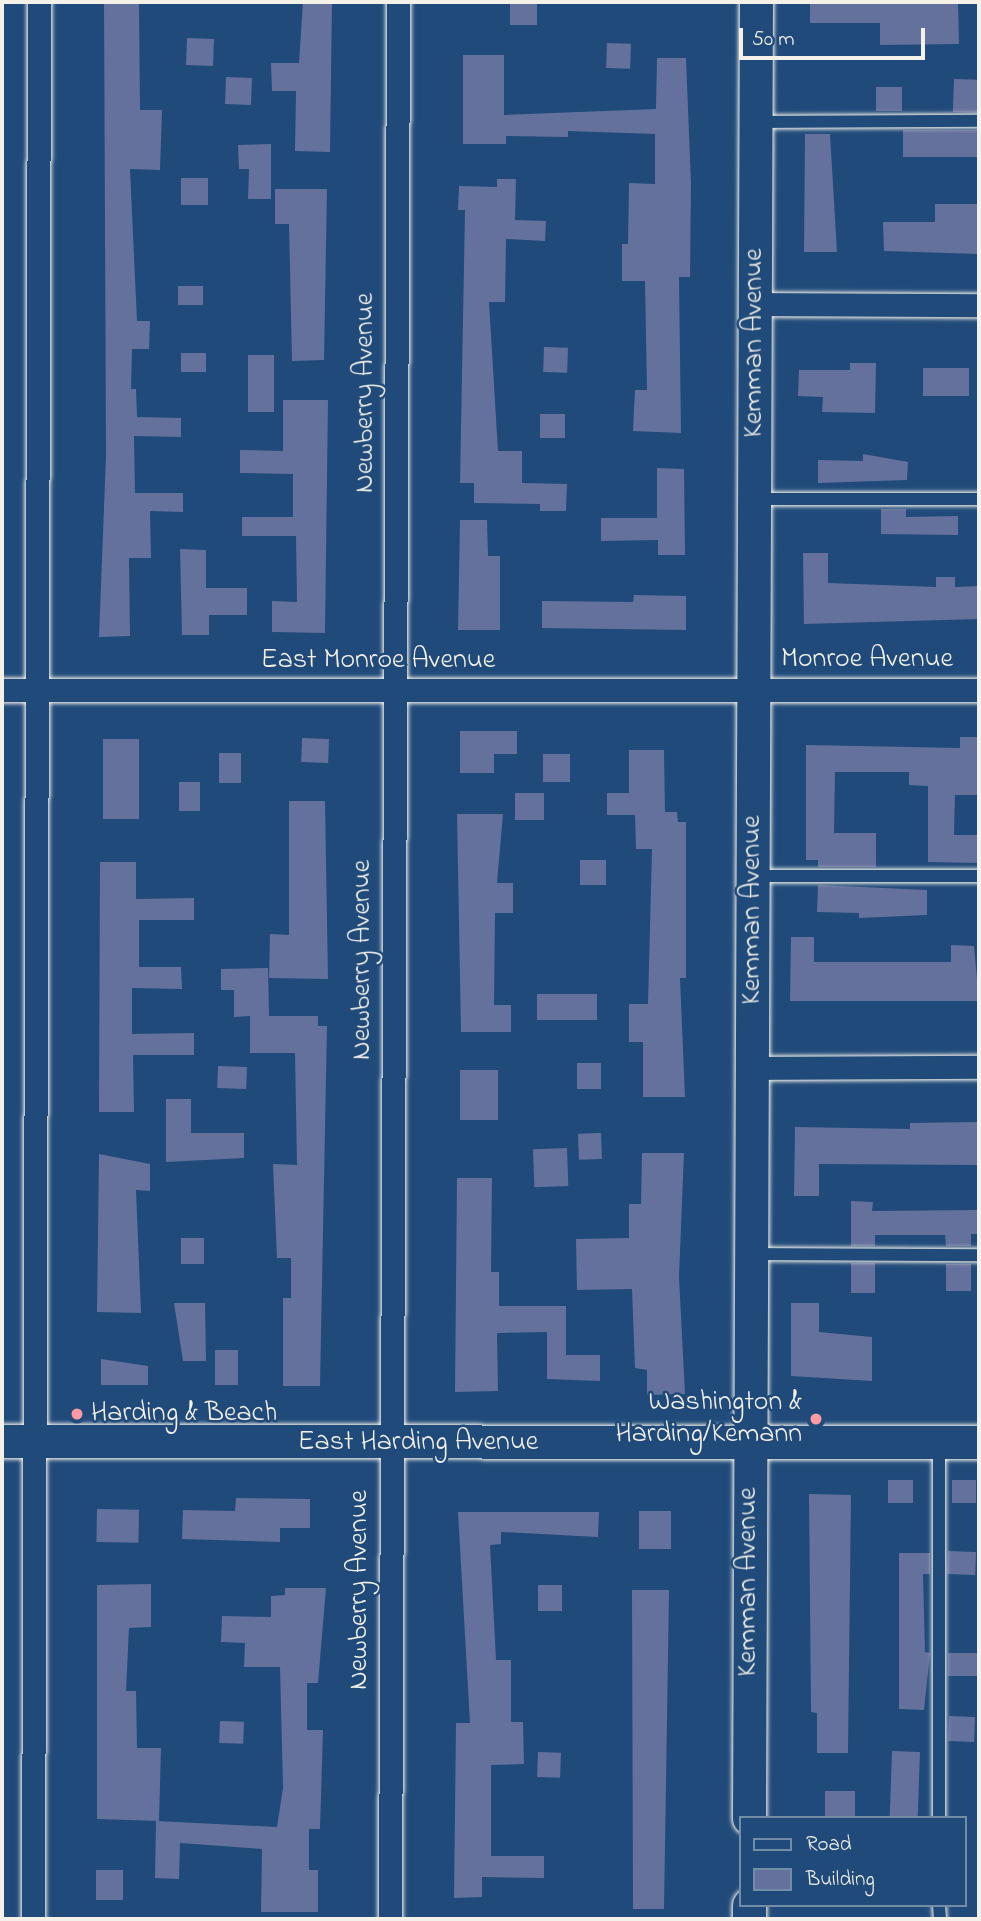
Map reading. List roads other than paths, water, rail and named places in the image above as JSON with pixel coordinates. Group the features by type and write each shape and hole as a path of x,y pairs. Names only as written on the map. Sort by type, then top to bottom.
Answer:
{"street":[{"path":"33,1919 39,2"},
{"name":"Newberry Avenue","path":"390,1919 398,2"},
{"name":"Kemman Avenue","path":"749,1816 756,2"},
{"path":"755,304 979,305"},
{"name":"East Monroe Avenue","path":"2,690 754,690"},
{"name":"Monroe Avenue","path":"754,690 979,690"},
{"path":"752,1068 979,1067"},
{"name":"East Harding Avenue","path":"2,1441 390,1444 979,1442"}],"lane":[{"path":"756,122 979,121"},
{"path":"755,499 979,499"},
{"path":"753,876 979,876"},
{"path":"751,1254 979,1255"},
{"path":"939,1442 939,1816"}],"place":[{"name":"Harding & Beach","path":"77,1414"},
{"name":"Washington & Harding/Kemann","path":"816,1419"}]}
